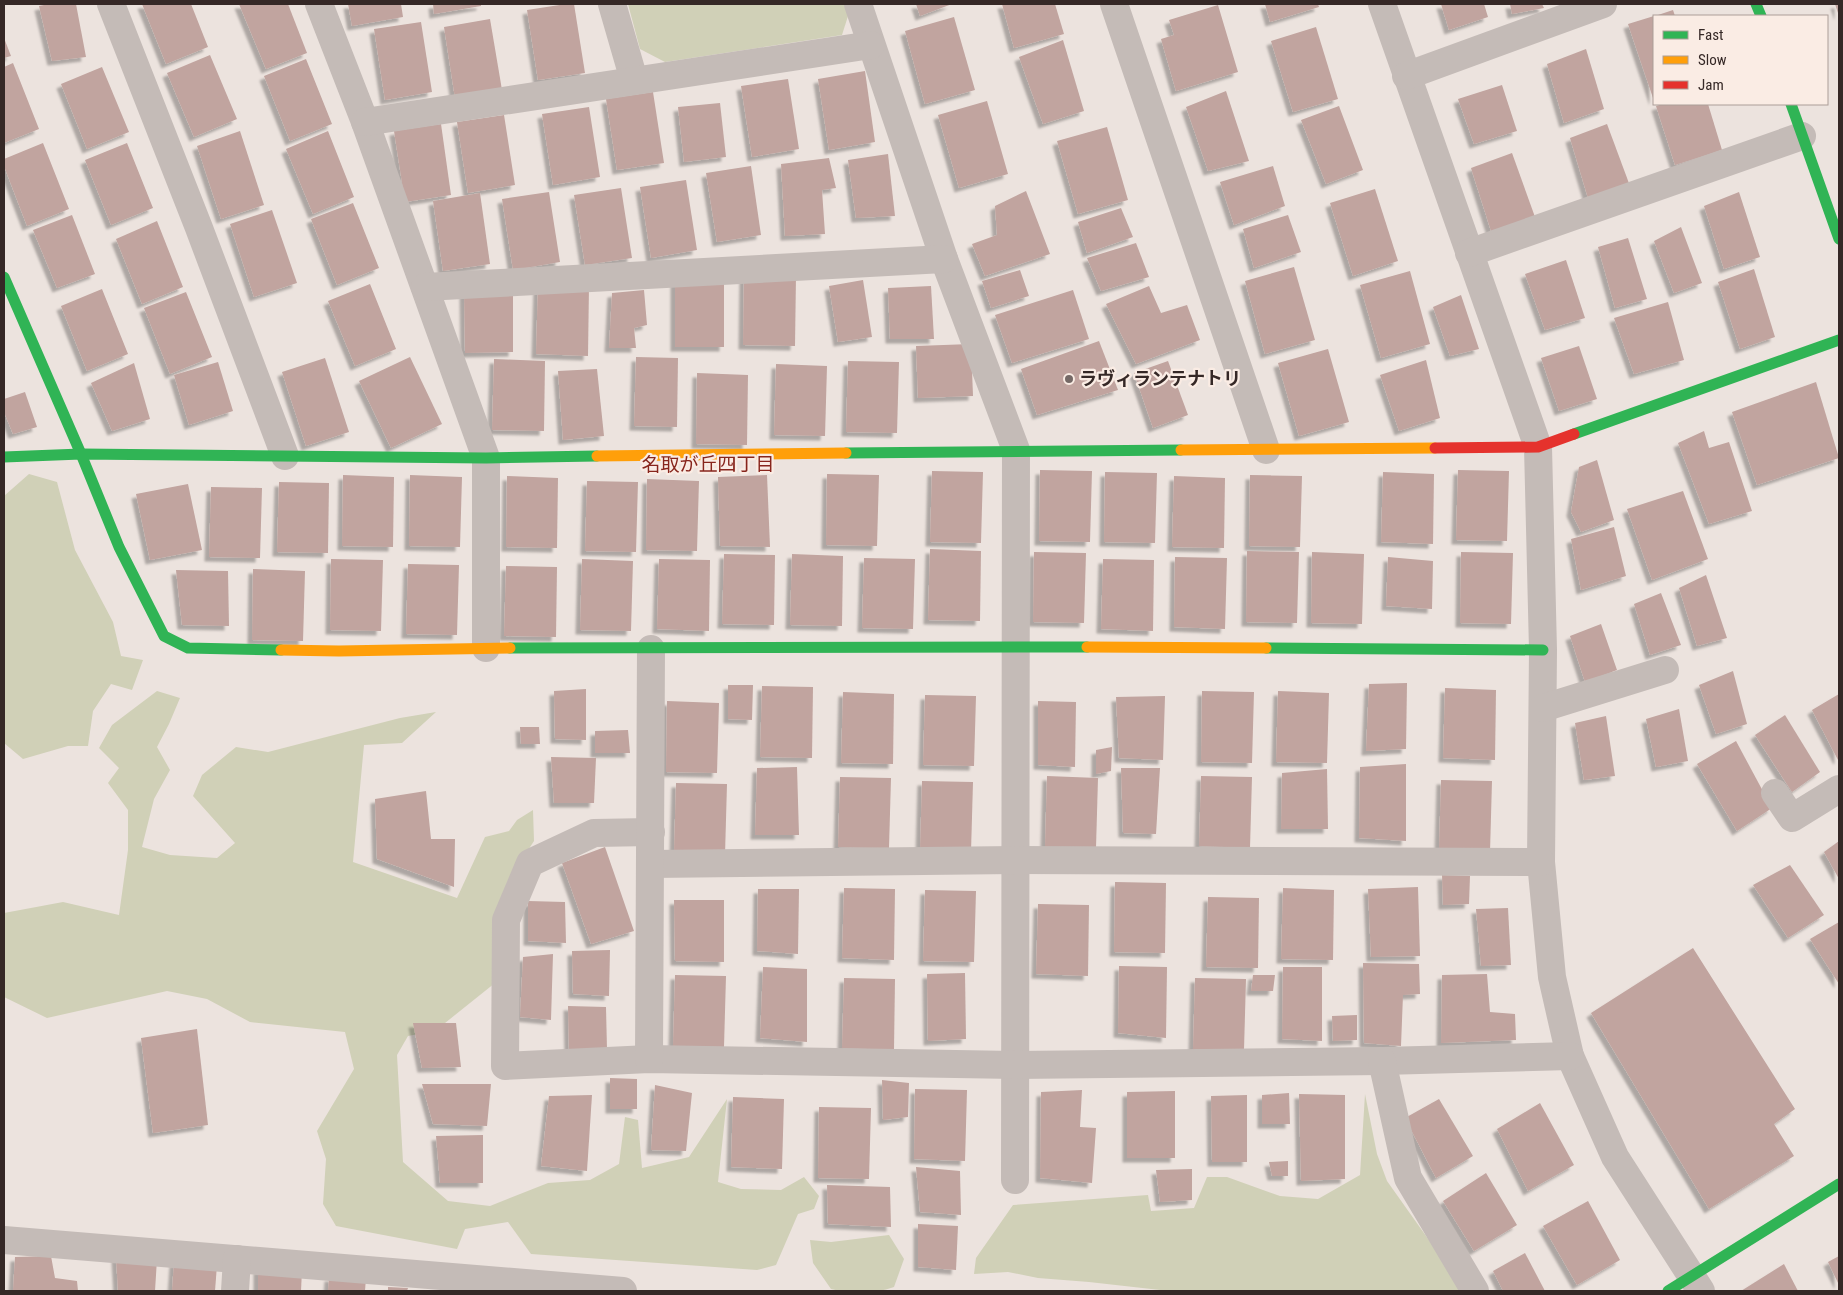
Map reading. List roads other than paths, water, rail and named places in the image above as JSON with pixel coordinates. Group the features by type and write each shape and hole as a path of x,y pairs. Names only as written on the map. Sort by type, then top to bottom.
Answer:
{"street":[{"path":"111,4 286,456"},
{"path":"319,4 365,122 486,458 486,648"},
{"path":"612,4 634,80"},
{"path":"858,4 944,259 1016,450 1015,1180"},
{"path":"1114,4 1266,450"},
{"path":"1382,4 1538,447 1543,650 1541,862 1552,977 1570,1056 1615,1158 1697,1284"},
{"path":"1406,76 1603,4"},
{"path":"365,122 871,45"},
{"path":"1791,105 1839,239"},
{"path":"1469,253 1802,136"},
{"path":"425,287 944,259"},
{"path":"4,277 118,548 164,636 188,648 339,650 1016,647 1543,650"},
{"path":"4,457 80,454 486,458 1016,450 1538,447 1839,340"},
{"path":"649,1059 651,649"},
{"path":"1543,708 1665,670"},
{"path":"1775,792 1792,818 1839,789"},
{"path":"651,832 594,834 530,863 506,920 505,1066 649,1059 1015,1065 1382,1061 1570,1056"},
{"path":"651,864 1016,860 1541,862"},
{"path":"1382,1061 1408,1178 1475,1291"},
{"path":"1668,1291 1697,1284 1839,1184"},
{"path":"4,1240 595,1291 623,1291"},
{"path":"235,1291 237,1259"}],"place":[{"name":"ラヴィランテナトリ","path":"1069,379"}],"district":[{"name":"名取が丘四丁目","path":"708,464"}]}
